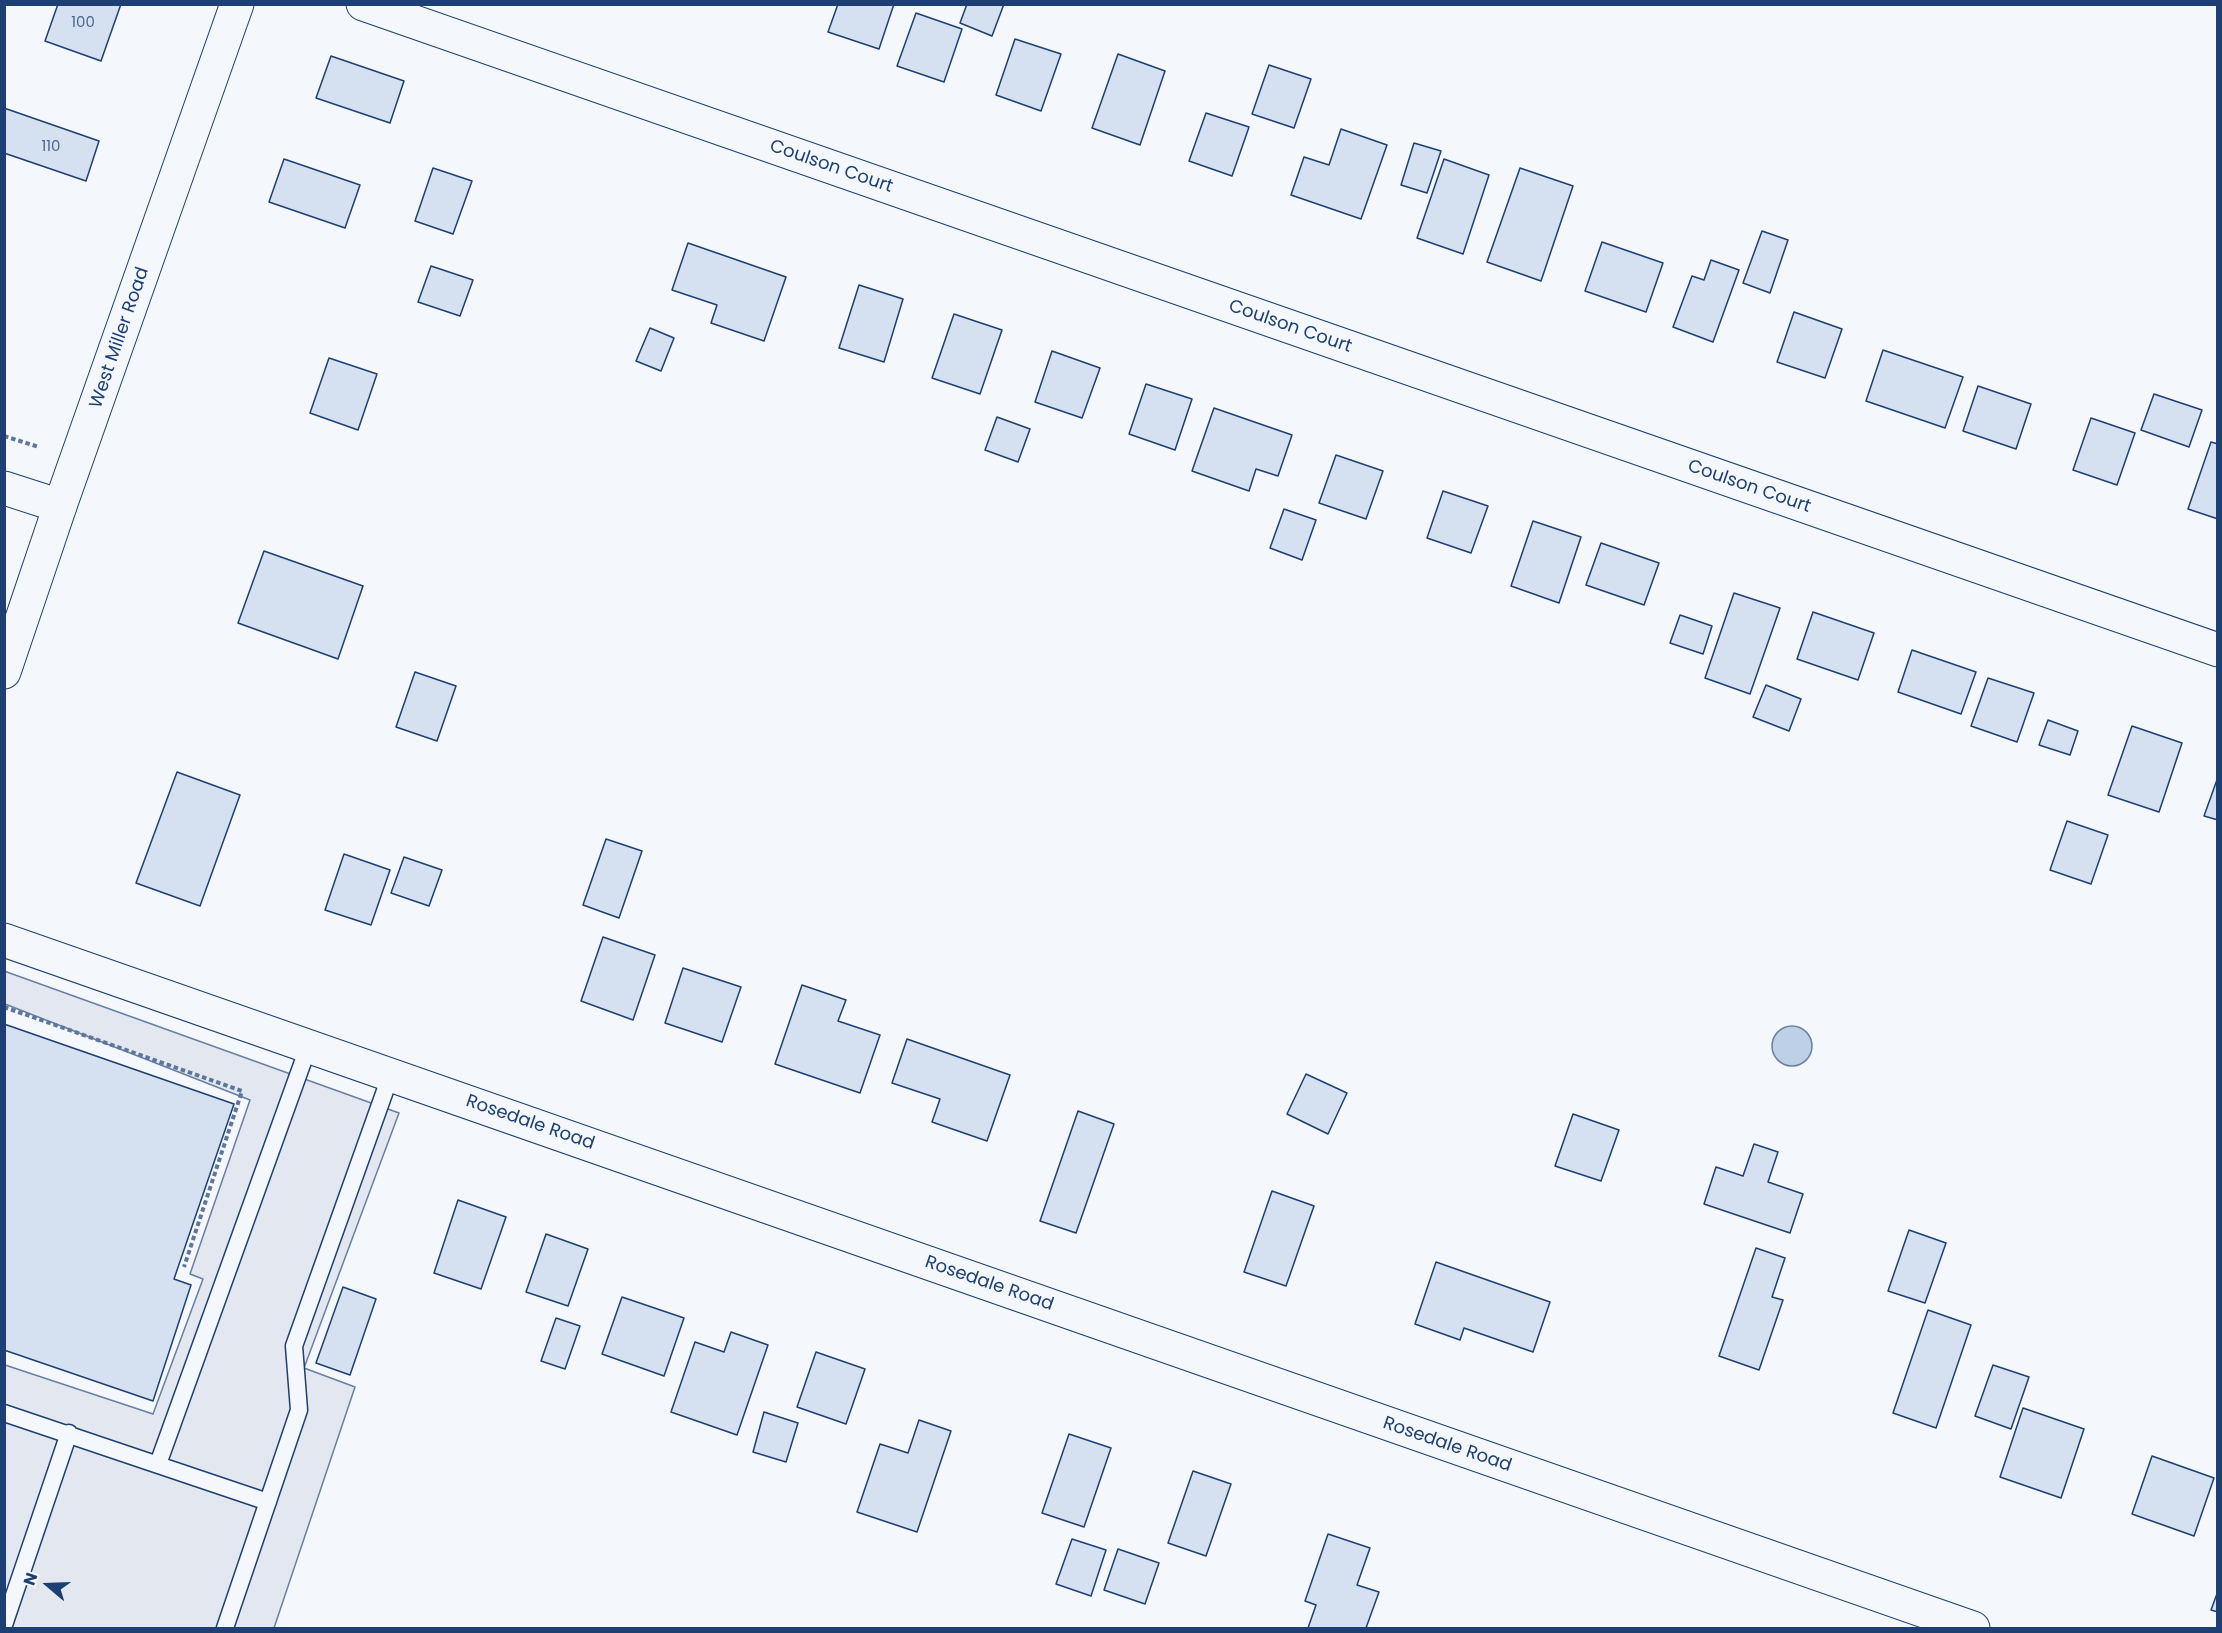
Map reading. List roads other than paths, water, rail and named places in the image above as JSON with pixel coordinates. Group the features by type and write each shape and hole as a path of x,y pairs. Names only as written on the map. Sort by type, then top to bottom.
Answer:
{"street":[{"name":"West Miller Road","path":"4,672 237,4"},
{"name":"Coulson Court","path":"363,4 2217,650"},
{"path":"4,488 60,507"},
{"name":"Rosedale Road","path":"4,940 1973,1629"}],"lane":[{"path":"158,1464 309,1046"},
{"path":"225,1629 299,1410 294,1346 392,1074"},
{"path":"4,1413 69,1433 268,1502"},
{"path":"4,1625 69,1433"}],"water":[{"path":"1792,1026 1800,1027 1806,1032 1811,1038 1811,1054 1806,1060 1800,1065 1792,1066 1784,1065 1778,1060 1773,1054 1772,1046 1773,1038 1778,1032 1784,1027"}]}
